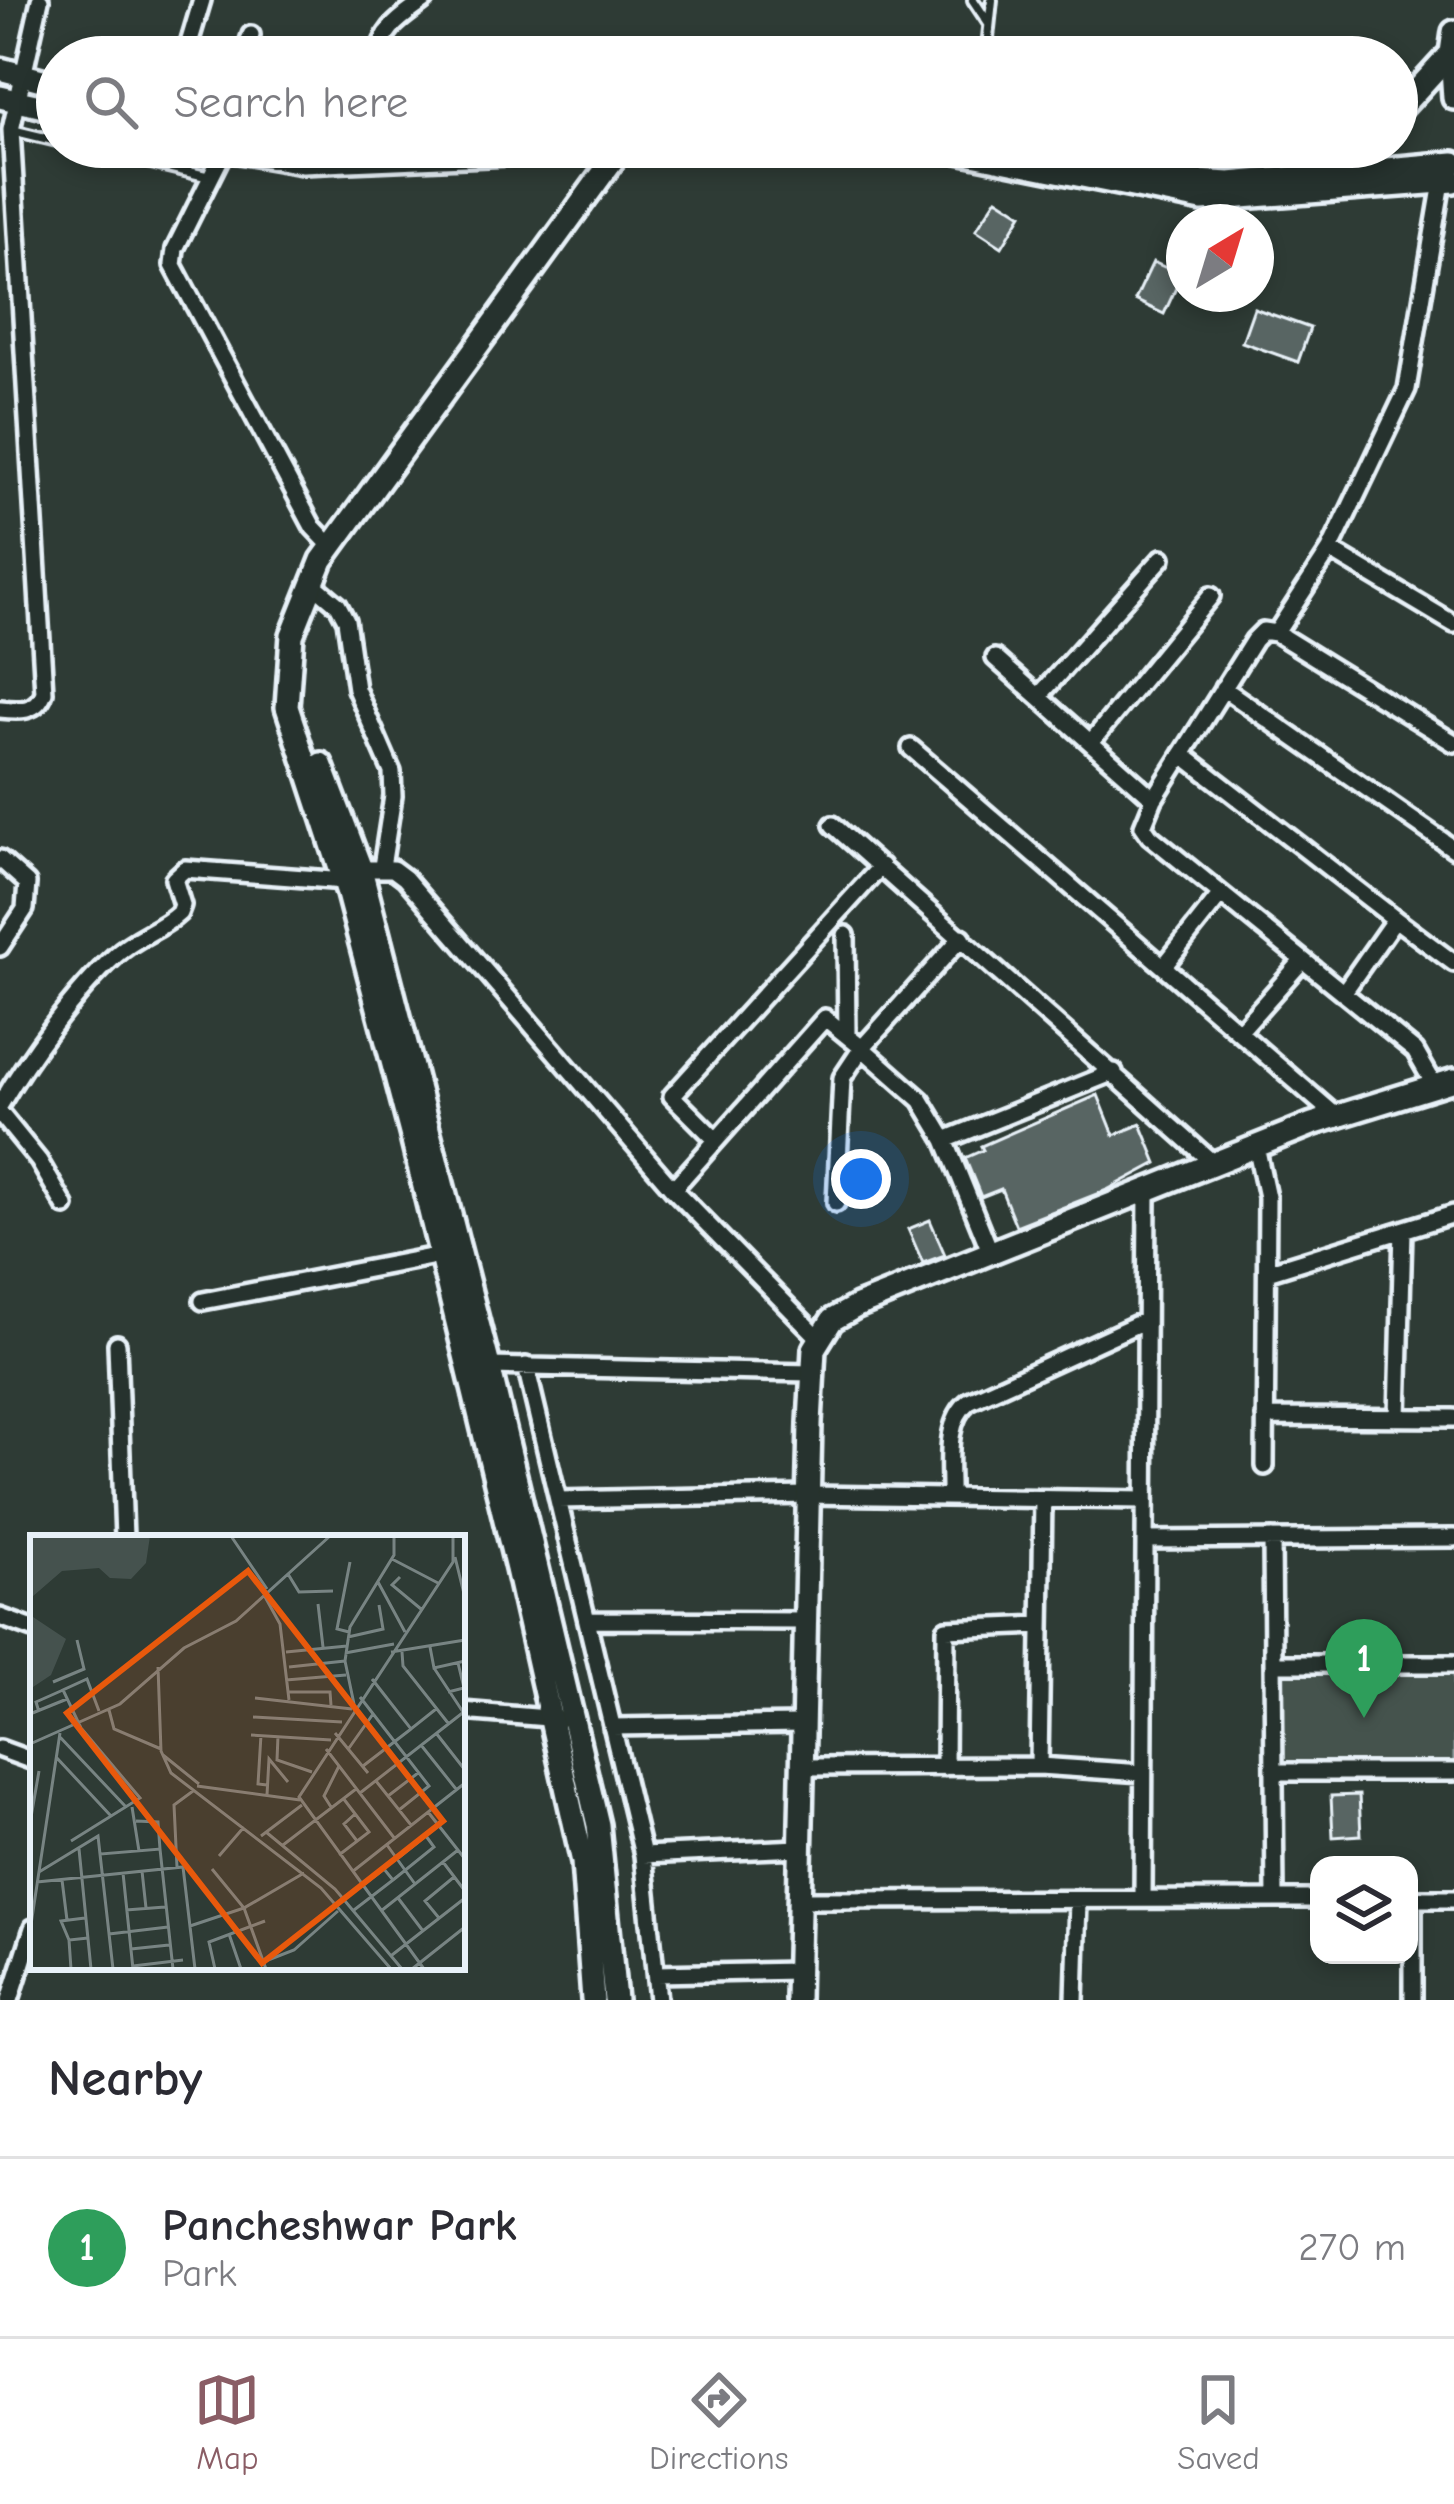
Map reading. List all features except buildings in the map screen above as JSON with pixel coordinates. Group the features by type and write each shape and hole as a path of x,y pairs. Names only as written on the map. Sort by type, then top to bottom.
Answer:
{"main road":[{"path":"1452,43 1454,98"},
{"path":"1418,86 1452,43"},
{"path":"593,2000 583,1862 561,1719 489,1366 362,872 301,709 292,635 332,546 606,168"},
{"path":"1043,168 1202,200 1450,175"},
{"path":"1112,168 1147,178 1230,183 1450,175"},
{"path":"1340,176 1347,168"},
{"path":"362,872 441,1256 561,1719 598,1825 615,2000"},
{"path":"796,2000 812,1372 814,1349 832,1320 856,1306 1256,1145 1444,1083"}],"street":[{"path":"0,709 21,712 33,707 44,692 7,99 10,72 40,0"},
{"path":"191,36 202,0"},
{"path":"383,36 425,0"},
{"path":"214,168 173,265 313,527 332,546"},
{"path":"1276,633 1330,550 1407,389 1450,175"},
{"path":"1330,550 1453,622"},
{"path":"1039,696 1162,558"},
{"path":"312,583 338,605 346,620 356,689 392,772 393,796 362,872"},
{"path":"1091,742 1211,596"},
{"path":"1444,1083 1415,1051 1143,826 1154,799 1222,688 1263,632 1276,633 1454,742"},
{"path":"995,658 1154,799"},
{"path":"1222,688 1454,849"},
{"path":"911,748 1336,1116"},
{"path":"1182,754 1454,963"},
{"path":"832,825 1214,1162"},
{"path":"0,859 27,883 28,898 0,947"},
{"path":"716,1140 672,1096 881,866"},
{"path":"65,1206 0,1109 84,989 134,941 179,913 182,905 174,879 185,868 394,869 673,1189 820,1339"},
{"path":"1164,966 1221,894"},
{"path":"1343,993 1395,919"},
{"path":"846,935 847,1036"},
{"path":"836,1203 842,1078 862,1048 962,937"},
{"path":"1239,1032 1303,960"},
{"path":"673,1189 825,1018 921,1100 945,1140 990,1251"},
{"path":"945,1140 1114,1072"},
{"path":"1256,1145 1268,1197 1265,1466"},
{"path":"1143,1899 1148,1189"},
{"path":"1267,1271 1454,1214"},
{"path":"1398,1418 1403,1230"},
{"path":"203,1301 441,1256"},
{"path":"950,1497 956,1411 1146,1320"},
{"path":"117,1344 124,1535"},
{"path":"489,1366 812,1372"},
{"path":"526,1366 644,1855 658,2000"},
{"path":"1265,1417 1454,1418"},
{"path":"558,1500 808,1496 1145,1500"},
{"path":"1039,1766 1042,1499"},
{"path":"1145,1540 1454,1538"},
{"path":"1272,1539 1275,1899"},
{"path":"0,1616 30,1628"},
{"path":"587,1620 805,1621"},
{"path":"945,1767 946,1629 1041,1625"},
{"path":"1273,1664 1454,1664"},
{"path":"465,1711 561,1719"},
{"path":"612,1727 803,1724"},
{"path":"0,1749 30,1760"},
{"path":"802,1767 1039,1766 1144,1773"},
{"path":"1274,1772 1454,1772"},
{"path":"644,1855 800,1848"},
{"path":"799,1900 1310,1899"},
{"path":"1418,1899 1454,1899"},
{"path":"1075,2000 1078,1900"},
{"path":"10,2000 30,1937"},
{"path":"1412,1964 1413,2000"},
{"path":"656,1974 797,1971"}],"lane":[{"path":"973,0 990,25"},
{"path":"989,36 992,0"},
{"path":"11,130 36,136"},
{"path":"173,168 212,177"}],"shaded area":[{"path":"1273,1664 1454,1664 1454,1772 1274,1772"}],"place":[{"name":"Pancheshwar Park","path":"1364,1718"}]}
